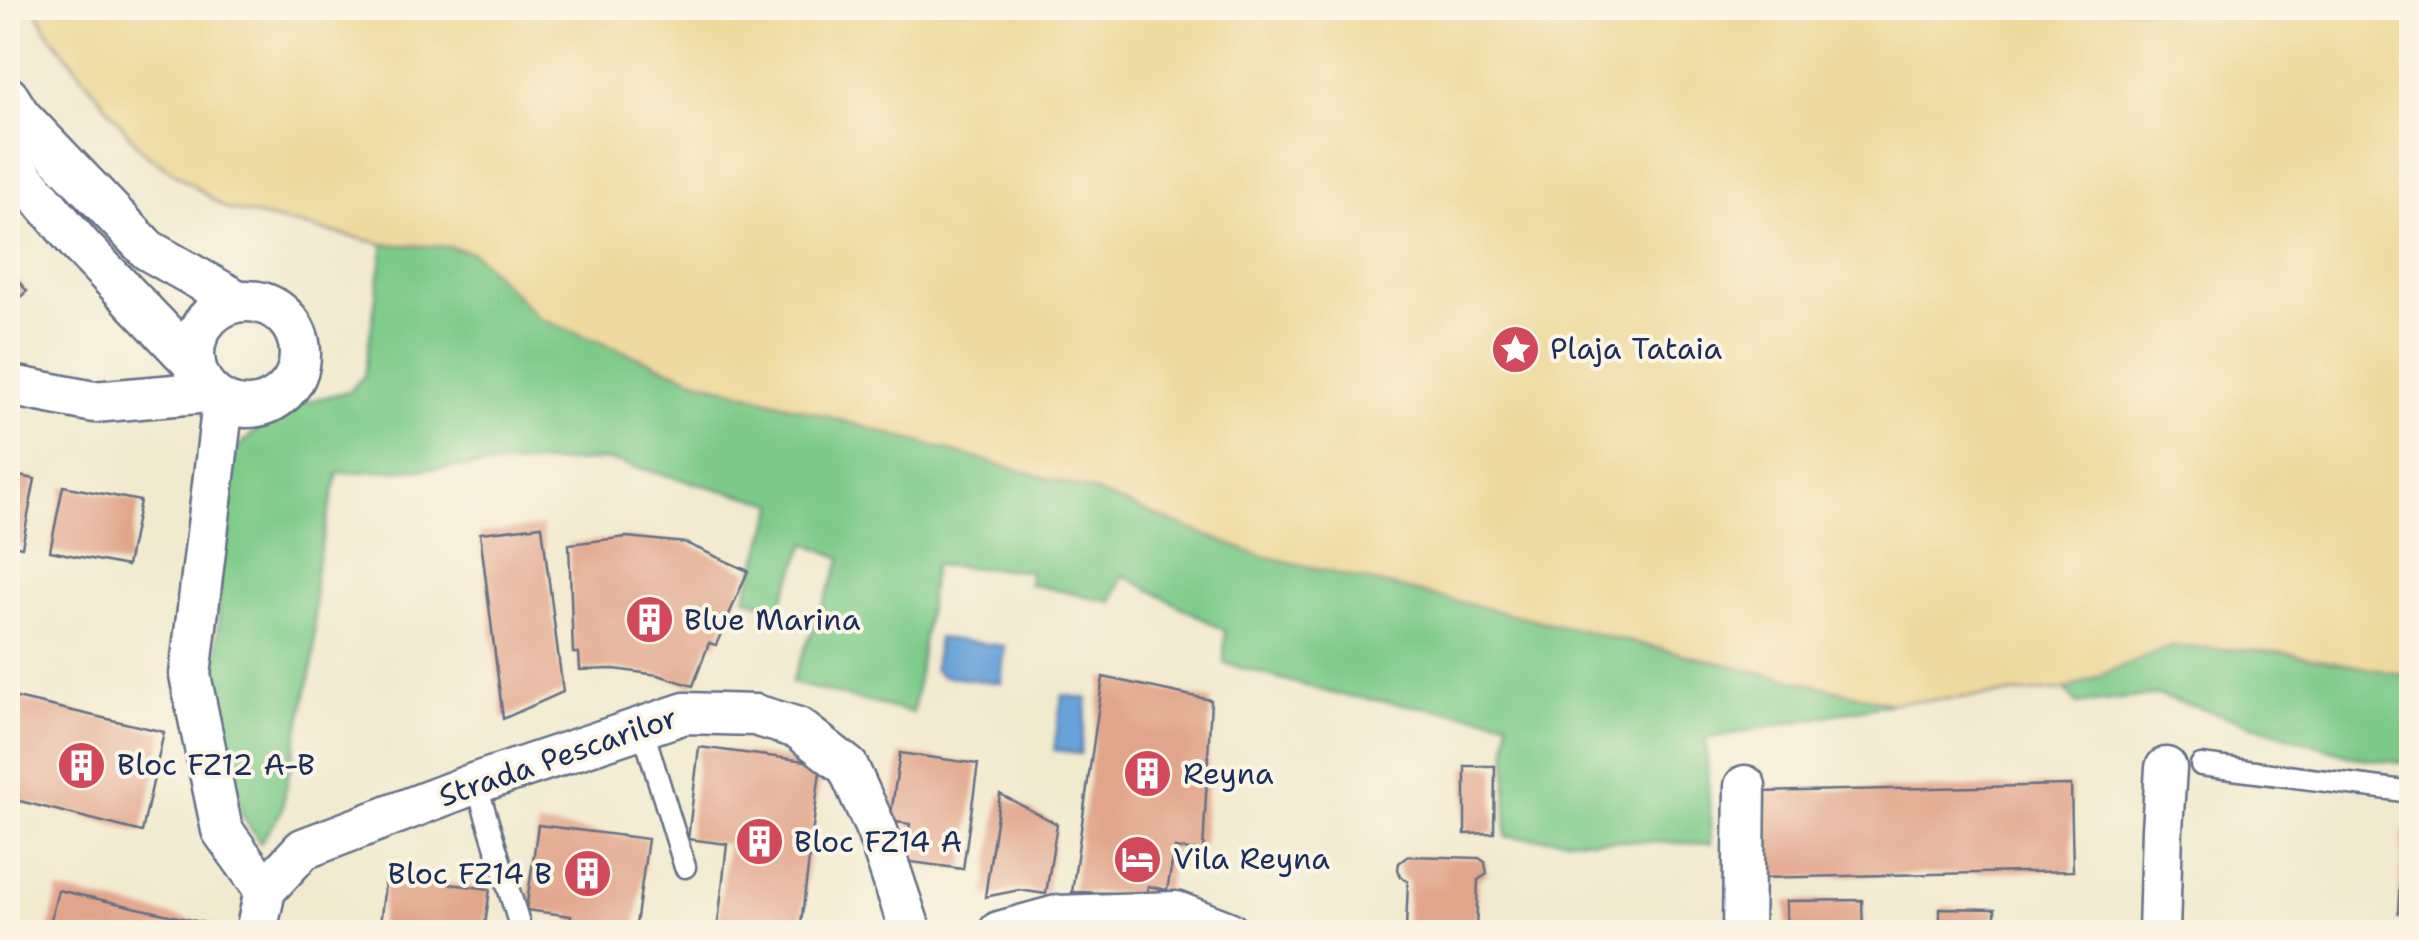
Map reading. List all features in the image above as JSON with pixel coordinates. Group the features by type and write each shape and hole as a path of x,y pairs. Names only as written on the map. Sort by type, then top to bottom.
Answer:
{"street":[{"path":"8,97 20,116 148,250 238,301"},
{"path":"8,158 81,246 209,386 241,408 276,400 290,387 301,352 298,335 288,318 274,307 238,301 207,319 194,350 209,386 190,675 222,830 265,890 256,932"},
{"path":"8,385 94,402 209,386"},
{"name":"Strada Pescarilor","path":"265,890 303,848 476,783 685,712 755,715 798,728 848,767 877,831 911,932"},
{"path":"2159,932 2162,829 2183,766"},
{"path":"1743,932 1745,786"},
{"path":"999,932 1057,916 1176,912 1228,932"}],"lane":[{"path":"642,727 685,868"},
{"path":"2183,766 2412,792"},
{"path":"476,783 519,922"}],"green space":[{"path":"384,244 449,247 474,253 540,319 698,380 1093,491 1255,554 1892,703 1706,739 1711,844 1506,837 1508,720 1335,694 1224,663 1225,631 1123,575 1112,602 1029,584 1030,571 934,565 913,713 791,683 842,558 806,543 778,610 745,597 776,504 608,460 338,473 315,572 314,657 281,812 260,843 242,815 216,681 222,520 234,451 281,408 349,391 364,376"},
{"path":"2170,646 2280,652 2411,676 2411,764 2354,757 2158,695 2077,704 2065,690"}],"sand":[{"name":"Plaja Tataia","path":"35,8 2411,8 2411,676 2280,652 2170,646 2065,690 1892,703 1255,554 1093,491 698,380 540,319 474,253 449,247 384,244 227,209 142,151 48,32"}],"water":[{"path":"938,638 1005,646 1001,683 942,676 934,669"},
{"path":"1062,695 1088,699 1080,754 1054,750"}],"building":[{"path":"10,272 27,291 8,309 8,275"},
{"path":"8,474 35,479 22,547 8,544"},
{"path":"63,486 140,501 127,566 50,551"},
{"path":"542,526 563,692 503,719 480,533"},
{"name":"Blue Marina","path":"627,537 686,543 748,571 716,645 709,643 693,686 658,675 614,669 580,670 579,653 573,653 569,544"},
{"name":"Reyna","path":"1103,677 1211,700 1203,852 1175,848 1167,890 1148,886 1147,894 1072,892"},
{"name":"Bloc FZ12 A-B","path":"8,696 164,732 142,832 8,798"},
{"name":"Bloc FZ14 A","path":"699,747 821,763 800,932 717,932 727,844 688,839"},
{"path":"900,753 978,764 963,869 904,861 910,824 890,821"},
{"path":"1465,766 1495,766 1494,833 1465,834"},
{"path":"2071,785 2073,871 1759,878 1757,792"},
{"path":"1000,794 1057,824 1046,894 1019,890 985,897"},
{"name":"Bloc FZ14 B","path":"538,825 648,839 635,932 568,932 571,916 526,910"},
{"path":"2403,830 2412,830 2412,914 2398,913"},
{"path":"1408,856 1479,858 1485,862 1487,874 1478,880 1476,932 1406,930 1408,881 1398,869"},
{"path":"386,876 490,889 484,932 379,932"},
{"path":"58,890 222,927 221,932 48,932"},
{"path":"1862,900 1863,932 1787,932 1786,901"},
{"path":"1940,908 1995,909 1995,932 1940,932"}],"place":[{"name":"Plaja Tataia","path":"1515,349"},
{"name":"Blue Marina","path":"649,620"},
{"name":"Bloc FZ12 A-B","path":"82,765"},
{"name":"Reyna","path":"1148,774"},
{"name":"Bloc FZ14 A","path":"759,842"},
{"name":"Vila Reyna","path":"1138,859"},
{"name":"Bloc FZ14 B","path":"587,874"}]}
